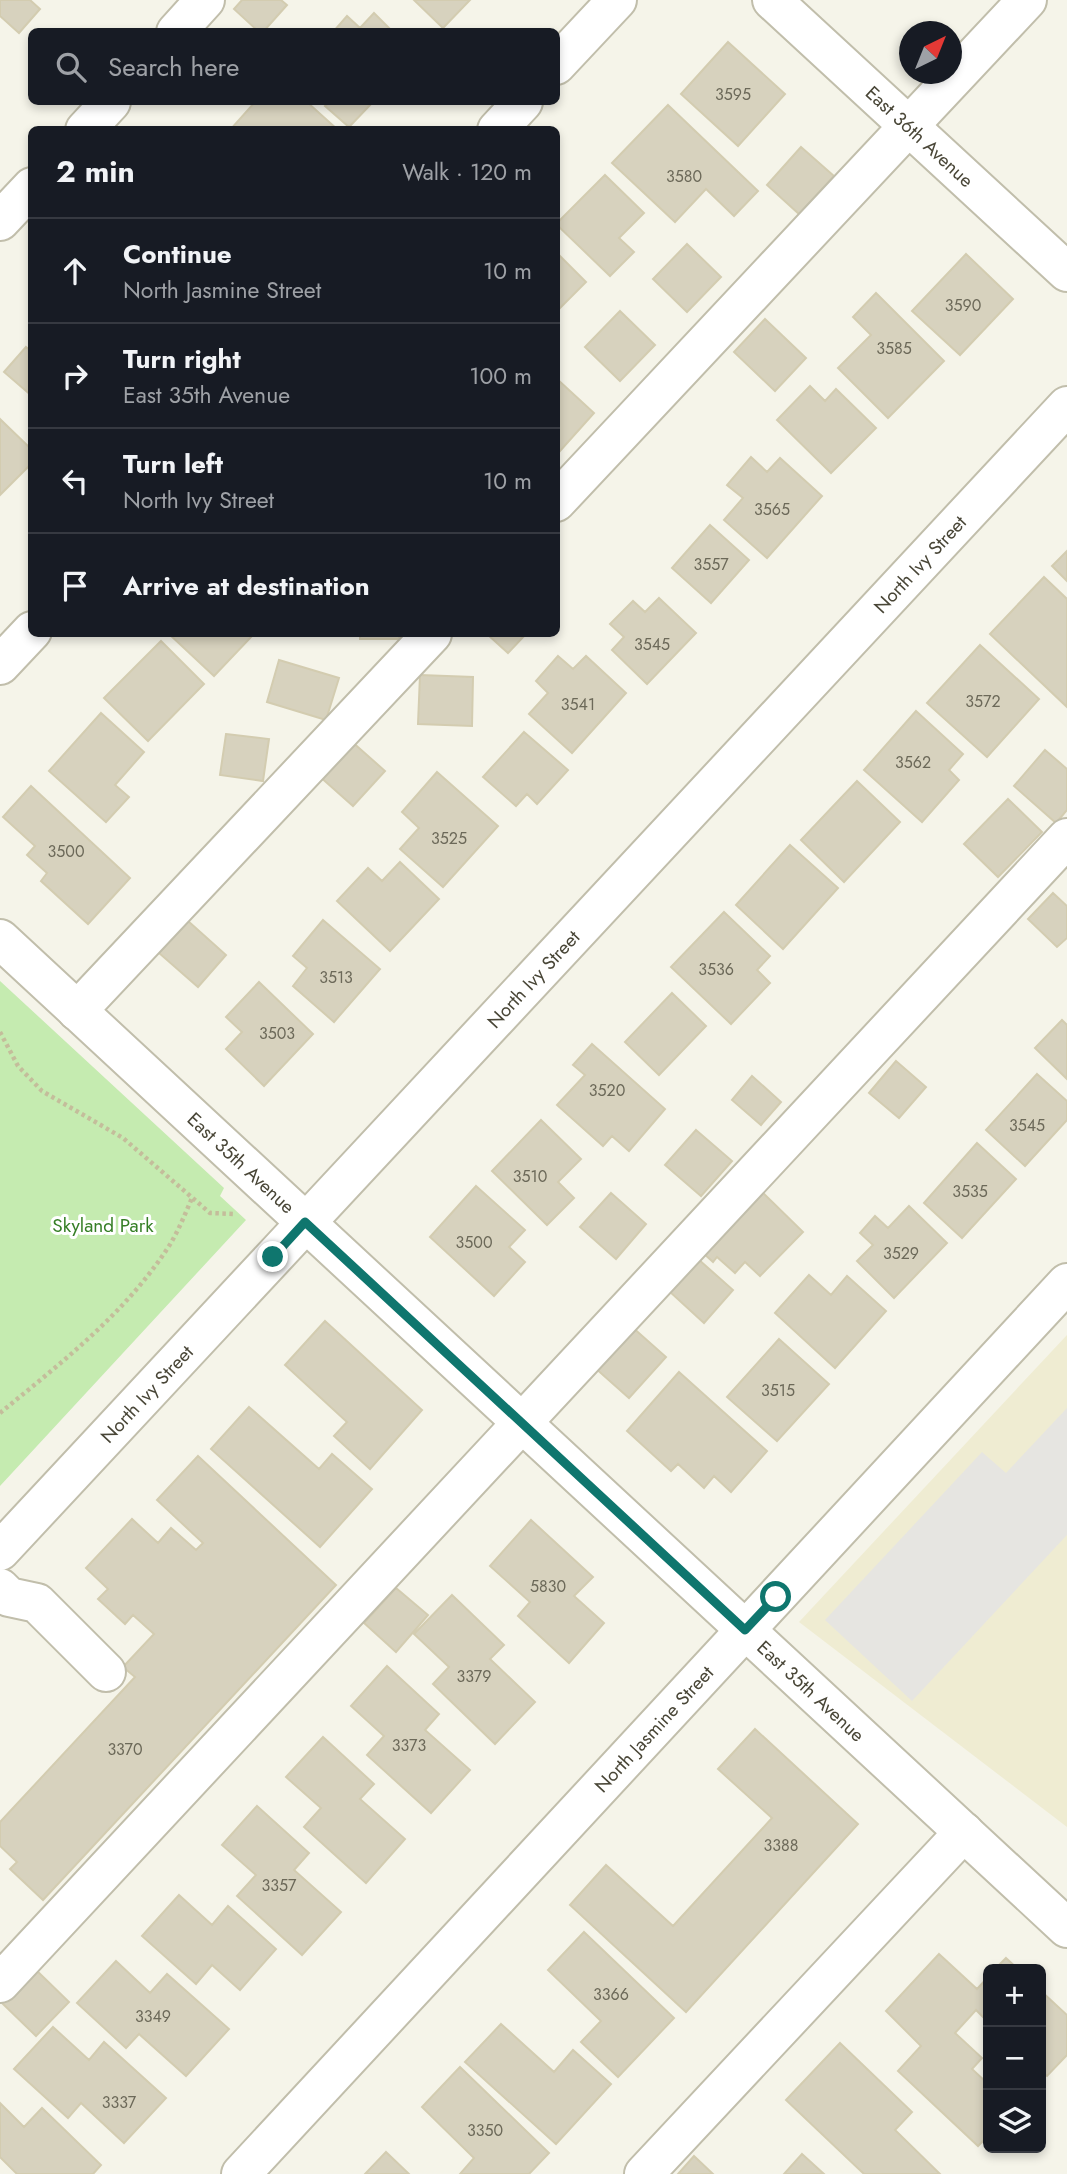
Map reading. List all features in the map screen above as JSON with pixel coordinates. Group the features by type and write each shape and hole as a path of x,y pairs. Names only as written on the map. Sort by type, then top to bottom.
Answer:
{"street":[{"path":"180,28 205,0"},
{"path":"560,61 617,0"},
{"name":"East 36th Avenue","path":"772,0 1067,272"},
{"path":"560,498 1027,0"},
{"path":"89,126 108,105"},
{"path":"501,126 520,105"},
{"path":"0,221 28,191"},
{"name":"North Ivy Street","path":"0,1551 1067,406"},
{"path":"0,665 28,635"},
{"path":"77,1011 429,637"},
{"path":"0,1983 1067,838"},
{"name":"East 35th Avenue","path":"0,939 1067,1928"},
{"name":"North Jasmine Street","path":"241,2174 1067,1283"},
{"path":"0,1588 9,1597 37,1603 106,1672"},
{"path":"643,2174 964,1832"}],"path":[{"path":"0,1032 18,1066 42,1091 123,1138 209,1213 235,1214"},
{"path":"0,1413 100,1328 142,1285 170,1244 192,1198"}],"shaded area":[{"path":"1067,1335 1067,1827 799,1622"},
{"path":"1067,1408 1067,1535 912,1701 825,1620 982,1452 1006,1473"}],"green space":[{"name":"Skyland Park","path":"0,981 224,1188 220,1196 246,1220 0,1486"}],"building":[{"path":"0,0 30,0 40,9 19,33 0,16"},
{"path":"242,0 281,0 287,5 267,28 255,28 234,9"},
{"path":"414,0 470,0 443,28"},
{"path":"374,13 389,28 360,28"},
{"path":"347,16 360,28 336,28"},
{"path":"728,42 785,94 738,146 681,94"},
{"path":"252,105 310,105 334,126 234,126"},
{"path":"326,105 370,105 350,126"},
{"path":"668,105 758,191 734,216 706,189 675,222 612,163"},
{"path":"801,147 834,176 799,214 767,185"},
{"path":"605,175 644,213 619,238 634,252 610,276 560,228 560,220"},
{"path":"687,244 721,277 687,312 653,279"},
{"path":"966,254 1013,299 960,355 912,311"},
{"path":"560,256 586,282 560,308"},
{"path":"876,293 944,361 888,418 838,368 871,335 853,317"},
{"path":"620,311 655,345 620,381 585,347"},
{"path":"765,319 806,358 775,391 734,352"},
{"path":"26,347 28,349 28,393 4,372"},
{"path":"560,382 594,413 560,451"},
{"path":"810,386 825,401 836,389 876,428 831,473 777,420"},
{"path":"0,419 28,446 28,467 0,495"},
{"path":"751,457 767,472 780,458 822,496 767,558 724,520 743,498 727,485"},
{"path":"710,525 749,560 711,603 672,568"},
{"path":"1067,551 1067,581 1052,566"},
{"path":"1044,577 1067,599 1067,707 990,634"},
{"path":"659,598 696,633 647,684 612,650 624,637 610,624 633,601 645,612"},
{"path":"172,637 251,637 214,676"},
{"path":"360,637 399,637 399,639"},
{"path":"490,637 523,637 508,653"},
{"path":"161,641 204,684 148,741 104,698"},
{"path":"980,645 1039,699 987,757 927,703"},
{"path":"558,656 573,669 586,656 626,693 572,753 529,714 548,693 536,681"},
{"path":"279,660 339,678 326,720 267,702"},
{"path":"420,675 473,677 472,726 418,724"},
{"path":"916,711 963,754 949,770 959,780 922,822 864,770"},
{"path":"101,713 144,752 115,785 129,797 106,822 49,771"},
{"path":"524,732 568,770 537,804 527,794 516,806 483,777"},
{"path":"226,734 269,739 263,781 220,775"},
{"path":"350,740 385,771 353,806 318,775"},
{"path":"1045,750 1067,769 1067,810 1056,823 1014,786"},
{"path":"437,772 498,826 443,887 400,849 419,828 402,812"},
{"path":"857,781 900,822 844,882 801,840"},
{"path":"31,786 130,878 88,924 41,881 47,873 27,855 35,846 3,817"},
{"path":"1008,799 1042,832 998,877 964,844"},
{"path":"790,845 838,888 783,949 736,905"},
{"path":"400,862 439,899 390,951 337,901 368,868 382,881"},
{"path":"1053,893 1067,906 1067,938 1057,947 1028,919"},
{"path":"724,912 770,956 757,970 770,983 731,1024 671,967"},
{"path":"323,920 380,969 334,1022 293,986 307,968 293,956"},
{"path":"188,921 226,955 198,987 159,953"},
{"path":"259,982 313,1034 264,1086 226,1049 242,1032 226,1017"},
{"path":"672,993 706,1026 659,1075 625,1042"},
{"path":"1062,1020 1067,1025 1067,1079 1035,1048"},
{"path":"592,1044 665,1109 629,1151 612,1136 603,1146 557,1105 585,1075 573,1065"},
{"path":"896,1061 926,1087 899,1118 869,1093"},
{"path":"1037,1074 1067,1101 1067,1120 1025,1166 986,1130"},
{"path":"752,1076 781,1102 761,1125 732,1100"},
{"path":"541,1120 581,1159 558,1182 574,1198 547,1225 492,1171"},
{"path":"696,1130 732,1161 701,1196 665,1165"},
{"path":"977,1143 1016,1179 962,1238 924,1203"},
{"path":"476,1186 525,1230 509,1247 525,1262 494,1296 430,1237"},
{"path":"760,1190 803,1232 760,1276 745,1262 735,1273 717,1257 713,1262 702,1252"},
{"path":"611,1193 646,1224 616,1259 580,1227"},
{"path":"909,1206 947,1243 894,1298 857,1261 873,1245 860,1233 875,1216 888,1228"},
{"path":"698,1259 733,1290 704,1323 669,1291"},
{"path":"809,1275 831,1295 847,1276 886,1311 835,1368 775,1313"},
{"path":"325,1321 422,1410 370,1469 334,1436 347,1422 285,1365"},
{"path":"631,1326 666,1357 629,1398 594,1367"},
{"path":"779,1339 829,1384 777,1441 727,1397"},
{"path":"679,1372 767,1451 731,1492 714,1476 704,1488 678,1464 671,1471 627,1431"},
{"path":"249,1407 319,1469 332,1454 372,1489 320,1547 211,1449"},
{"path":"198,1456 336,1585 43,1900 10,1869 17,1862 0,1846 0,1822 135,1677 123,1667 154,1634 133,1615 125,1624 98,1599 108,1589 86,1568 132,1519 158,1543 171,1528 196,1550 203,1543 157,1500"},
{"path":"531,1520 593,1577 574,1596 604,1623 569,1663 518,1616 530,1602 490,1566"},
{"path":"396,1588 428,1615 396,1652 364,1623"},
{"path":"452,1595 504,1645 490,1659 535,1702 495,1744 433,1684 449,1667 414,1634"},
{"path":"387,1666 439,1714 425,1730 470,1770 431,1813 367,1755 384,1736 351,1706"},
{"path":"755,1729 858,1824 686,2012 570,1905 606,1865 673,1926 772,1818 718,1769"},
{"path":"323,1737 374,1784 360,1799 405,1839 366,1883 304,1827 321,1808 286,1777"},
{"path":"257,1806 309,1853 294,1870 341,1912 302,1955 237,1896 256,1875 222,1845"},
{"path":"179,1895 212,1925 228,1906 276,1949 240,1990 212,1965 196,1984 142,1936"},
{"path":"584,1932 674,2018 618,2077 581,2042 601,2021 548,1970"},
{"path":"939,1954 977,1989 983,1982 983,2017 976,2010 955,2033 982,2058 972,2069 983,2079 983,2141 978,2146 898,2071 921,2046 886,2011"},
{"path":"1006,1958 1013,1964 1000,1964"},
{"path":"116,1961 150,1993 167,1974 229,2029 186,2076 139,2034 126,2048 77,2003"},
{"path":"34,1968 69,2002 36,2036 1,2002"},
{"path":"1046,1996 1067,2015 1067,2055 1047,2076"},
{"path":"501,2024 554,2072 573,2050 611,2084 556,2144 465,2062"},
{"path":"53,2027 89,2060 104,2042 166,2098 124,2143 81,2103 68,2118 14,2069"},
{"path":"840,2043 912,2112 895,2130 940,2174 864,2174 786,2100"},
{"path":"460,2067 549,2153 529,2174 460,2174 474,2158 422,2107"},
{"path":"0,2103 24,2127 42,2108 101,2165 93,2174 17,2174 0,2157"},
{"path":"386,2152 409,2174 365,2174"},
{"path":"802,2154 824,2174 784,2174"},
{"path":"694,2156 713,2174 678,2174"}],"route":[{"path":"273,1257 305,1222 745,1630 776,1597"}]}
